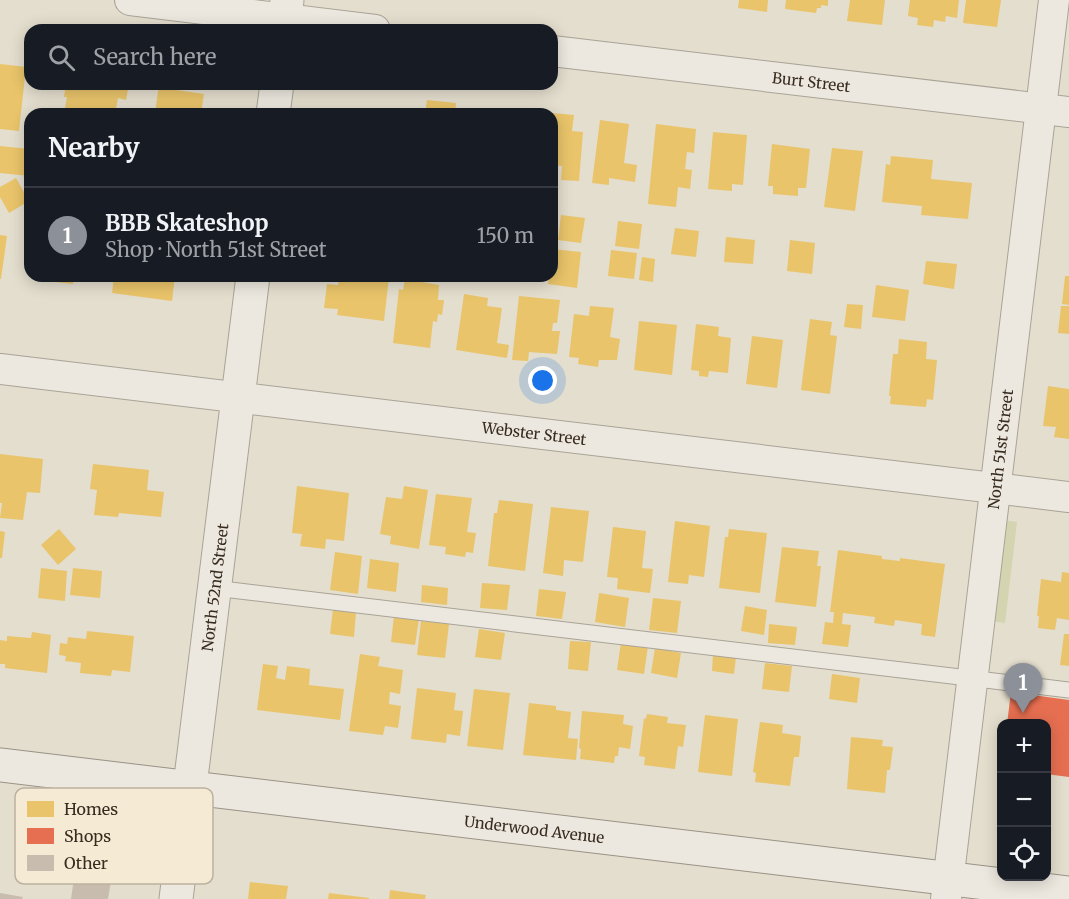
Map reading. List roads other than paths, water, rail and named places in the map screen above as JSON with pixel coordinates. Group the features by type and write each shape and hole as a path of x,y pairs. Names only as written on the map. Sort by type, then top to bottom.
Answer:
{"main road":[{"path":"274,108 276,90"},
{"name":"North 52nd Street","path":"189,787 252,282"},
{"name":"Underwood Avenue","path":"0,765 196,788"},
{"name":"Underwood Avenue","path":"213,790 947,889 1069,893"},
{"name":"North 52nd Street","path":"176,899 178,884"}],"street":[{"path":"130,0 285,16 336,24"},
{"name":"North 51st Street","path":"947,889 995,488 1055,111 1054,0"},
{"name":"Burt Street","path":"558,52 1055,111"},
{"name":"Webster Street","path":"0,369 1069,497"}],"lane":[{"path":"214,588 1069,690"}],"place":[{"name":"BBB Skateshop","path":"1023,713"}]}
